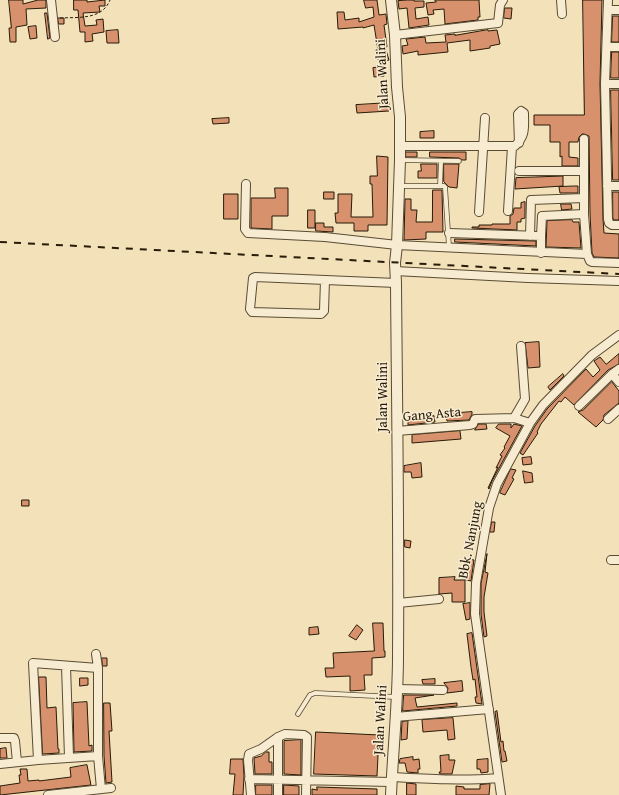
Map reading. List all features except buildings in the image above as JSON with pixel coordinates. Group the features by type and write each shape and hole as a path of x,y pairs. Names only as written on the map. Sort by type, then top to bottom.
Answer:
{"street":[{"path":"50,0 55,37"},
{"name":"Jalan Walini","path":"391,0 395,35 400,117 397,245 395,258 399,478 397,693 391,795"},
{"path":"395,35 498,23 502,0"},
{"path":"561,0 562,14"},
{"path":"608,0 605,84 607,186 609,223 619,225"},
{"path":"608,10 619,10"},
{"path":"607,47 619,47"},
{"path":"605,84 619,84"},
{"path":"479,212 486,118"},
{"path":"584,139 584,214 587,254 590,262 619,263"},
{"path":"400,146 515,145 508,211"},
{"path":"519,171 584,171"},
{"path":"246,184 246,229 248,233 325,237 397,245 587,254"},
{"path":"607,186 619,186"},
{"path":"530,236 531,200 584,198"},
{"path":"531,216 584,214"},
{"path":"541,253 542,216"},
{"path":"449,233 541,236"},
{"path":"395,271 619,281"},
{"path":"326,280 324,311 321,314 252,312 250,309 253,278 255,277 326,280 396,283"},
{"name":"Bbk. Nanjung","path":"501,795 475,614 474,598 484,528 497,484 530,423 553,394 579,367 592,355 619,335"},
{"path":"514,418 525,399 521,346"},
{"path":"579,406 616,371 619,382"},
{"path":"608,419 619,409"},
{"name":"Gang Asta","path":"397,431 470,425 473,424 475,419 514,418 530,423"},
{"path":"398,603 439,599"},
{"path":"96,654 98,668 98,756 101,789"},
{"path":"38,760 32,665 34,662 98,668"},
{"path":"66,666 69,758"},
{"path":"397,693 443,690"},
{"path":"395,717 489,709"},
{"path":"251,795 248,760 249,754 261,749 285,734 306,735 306,795"},
{"path":"278,737 278,795"},
{"path":"0,738 14,738 16,741 17,762"},
{"path":"0,764 98,756"},
{"path":"249,779 466,780 498,778"},
{"path":"48,795 111,788"}],"lane":[{"path":"400,160 459,161"},
{"path":"440,186 441,161"},
{"path":"399,186 446,187 450,247"},
{"path":"298,714 310,695 315,693 397,693"}],"path":[{"path":"52,18 94,16 107,7 110,0"}],"railway":[{"path":"0,242 619,274"}]}
